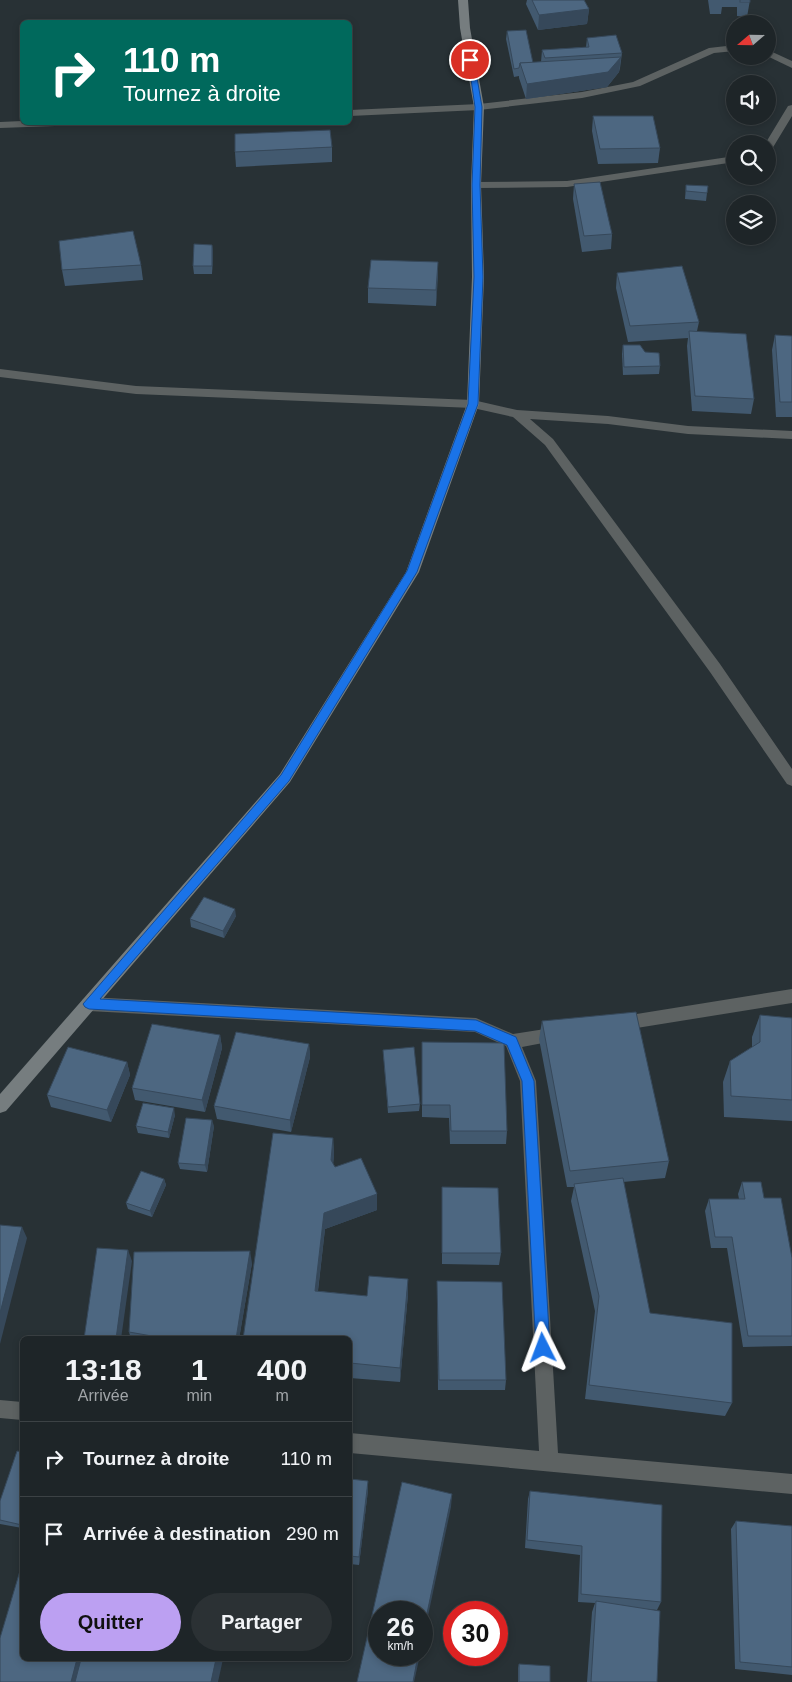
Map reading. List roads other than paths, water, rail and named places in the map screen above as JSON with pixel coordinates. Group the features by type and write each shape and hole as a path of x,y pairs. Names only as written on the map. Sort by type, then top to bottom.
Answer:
{"street":[{"path":"0,1106 285,778 412,572 473,404 478,277 476,185 478,107 465,28 463,0"},
{"path":"352,113 478,107 582,95 624,88 712,50 726,49"},
{"path":"776,57 792,65"},
{"path":"775,135 792,108"},
{"path":"0,125 20,124"},
{"path":"476,185 567,184 726,160"},
{"path":"0,372 136,390 473,404 517,414 608,420 688,430 792,435"},
{"path":"517,414 550,442 715,668 792,780"},
{"path":"599,1027 792,996"},
{"path":"89,1004 476,1025 512,1041 570,1032"},
{"path":"512,1041 528,1081 549,1462"},
{"path":"0,1409 20,1411"},
{"path":"352,1442 792,1484"}]}
